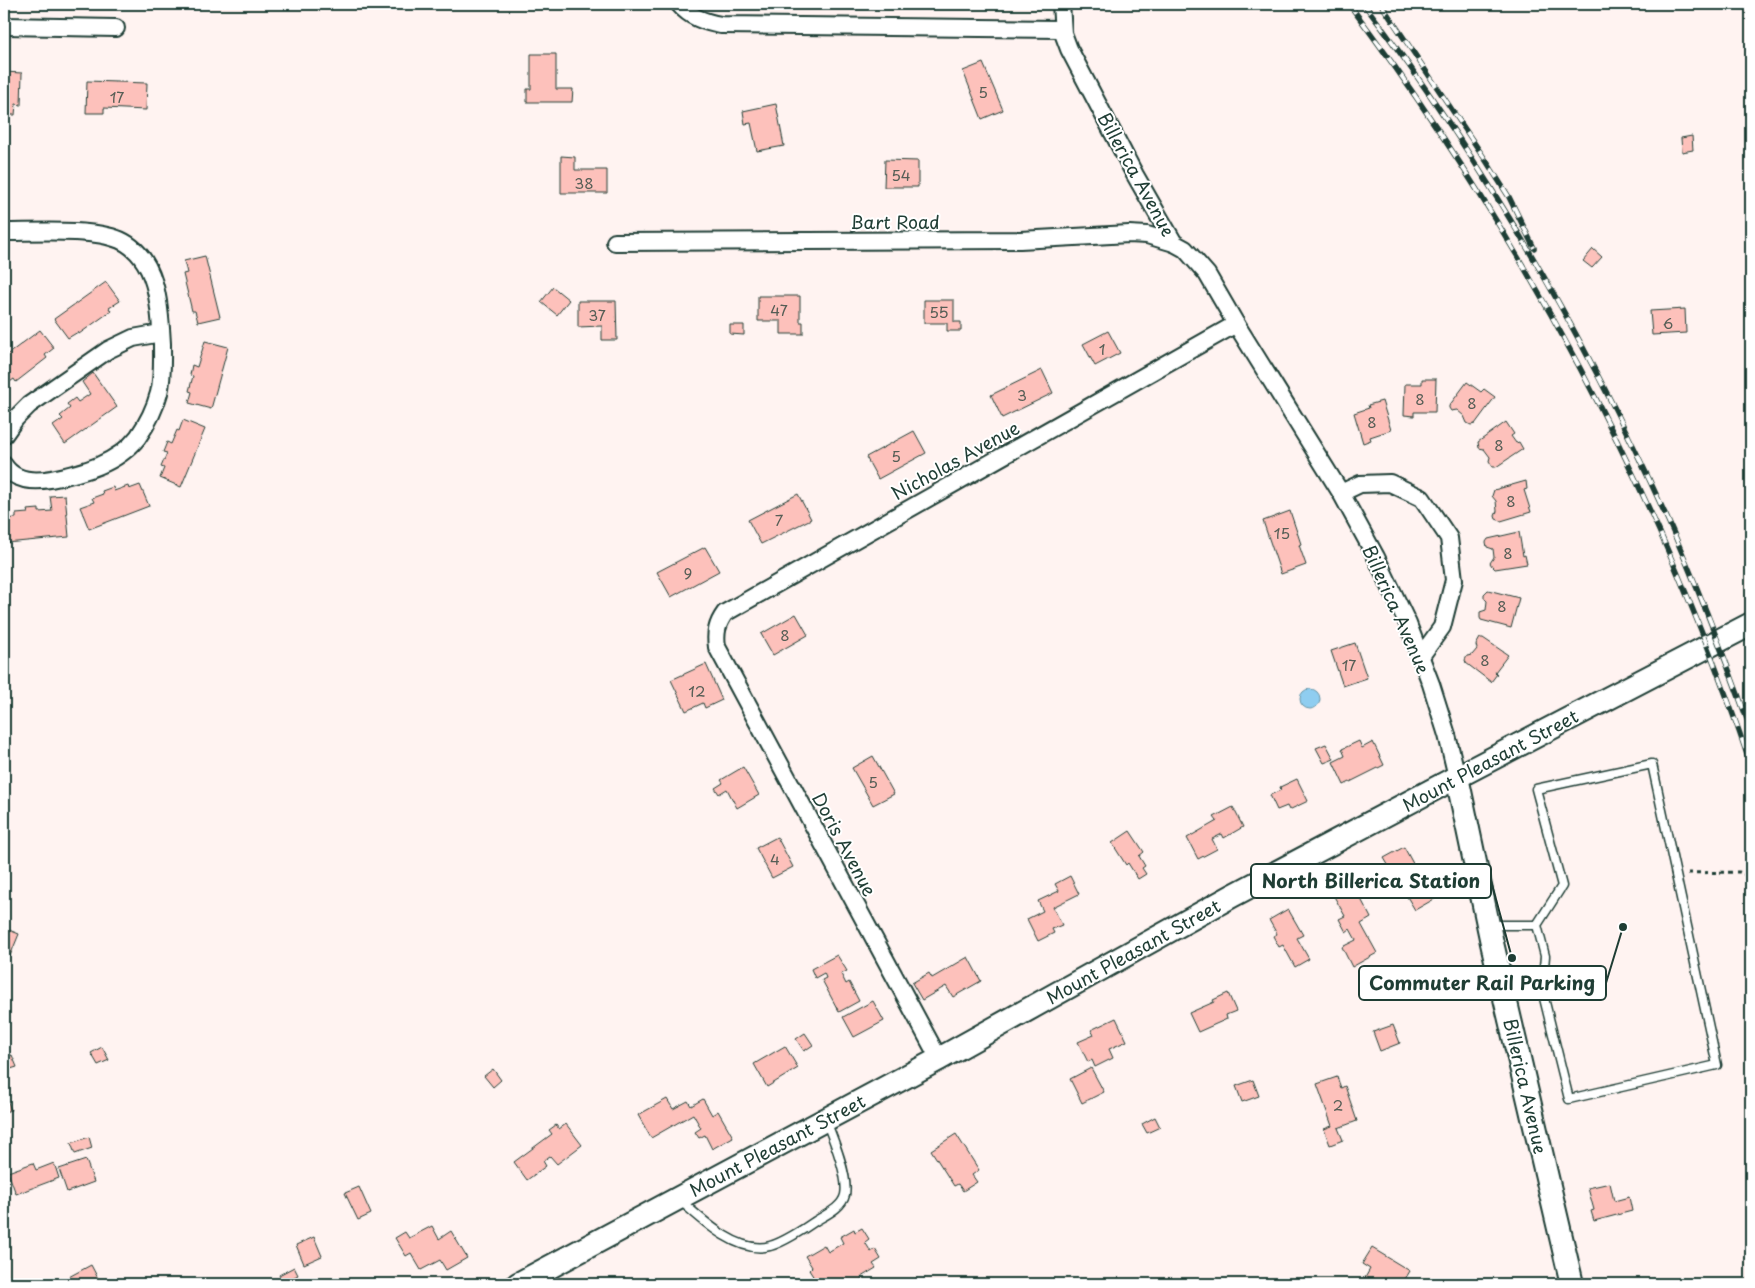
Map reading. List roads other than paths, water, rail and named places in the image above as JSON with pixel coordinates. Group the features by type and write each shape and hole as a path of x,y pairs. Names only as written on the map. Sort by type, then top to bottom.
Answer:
{"main road":[{"name":"Mount Pleasant Street","path":"518,1284 939,1059 1232,896 1751,624"},
{"name":"Billerica Avenue","path":"1457,777 1488,925 1572,1284"}],"street":[{"name":"Billerica Avenue","path":"1062,4 1062,29 1069,49 1143,189 1174,243 1185,249 1207,274 1341,493 1394,592 1421,656 1440,710 1457,777"},
{"path":"683,8 710,23 721,25 1062,29"},
{"path":"4,26 116,28"},
{"path":"4,232 88,233 120,240 132,247 142,259 151,276 160,311 162,360 159,392 146,424 128,448 104,463 76,474 46,480 22,479 14,476 4,465"},
{"name":"Bart Road","path":"615,242 1020,240 1129,234 1147,235 1174,243"},
{"name":"Nicholas Avenue","path":"717,647 716,630 720,620 726,613 1236,324"},
{"path":"4,435 12,423 30,405 108,350 133,338 161,333"},
{"path":"1341,493 1360,484 1390,483 1422,498 1449,538 1454,580 1442,627 1421,656"},
{"name":"Doris Avenue","path":"717,647 939,1059"}],"lane":[{"path":"1652,764 1717,1065 1569,1099 1542,990 1545,956 1537,925 1562,886 1536,790 1652,764"},
{"path":"1488,925 1537,925"},
{"path":"1506,999 1542,990"},
{"path":"678,1198 709,1226 742,1244 757,1247 770,1246 805,1228 838,1207 845,1196 846,1186 843,1172 826,1119"}],"water":[{"path":"1310,689 1317,692 1320,699 1317,706 1310,709 1303,706 1300,699 1303,692"}],"railway":[{"path":"1349,4 1412,92 1472,182 1528,274 1580,369 1629,466 1674,564 1714,664 1751,766"},
{"path":"1364,4 1408,64 1491,188 1567,317 1635,450 1667,518 1690,570 1751,730"},
{"path":"1381,4 1509,197 1534,248"}],"place":[{"name":"Commuter Rail Parking","path":"1623,927"},
{"name":"North Billerica Station","path":"1512,958"}]}
